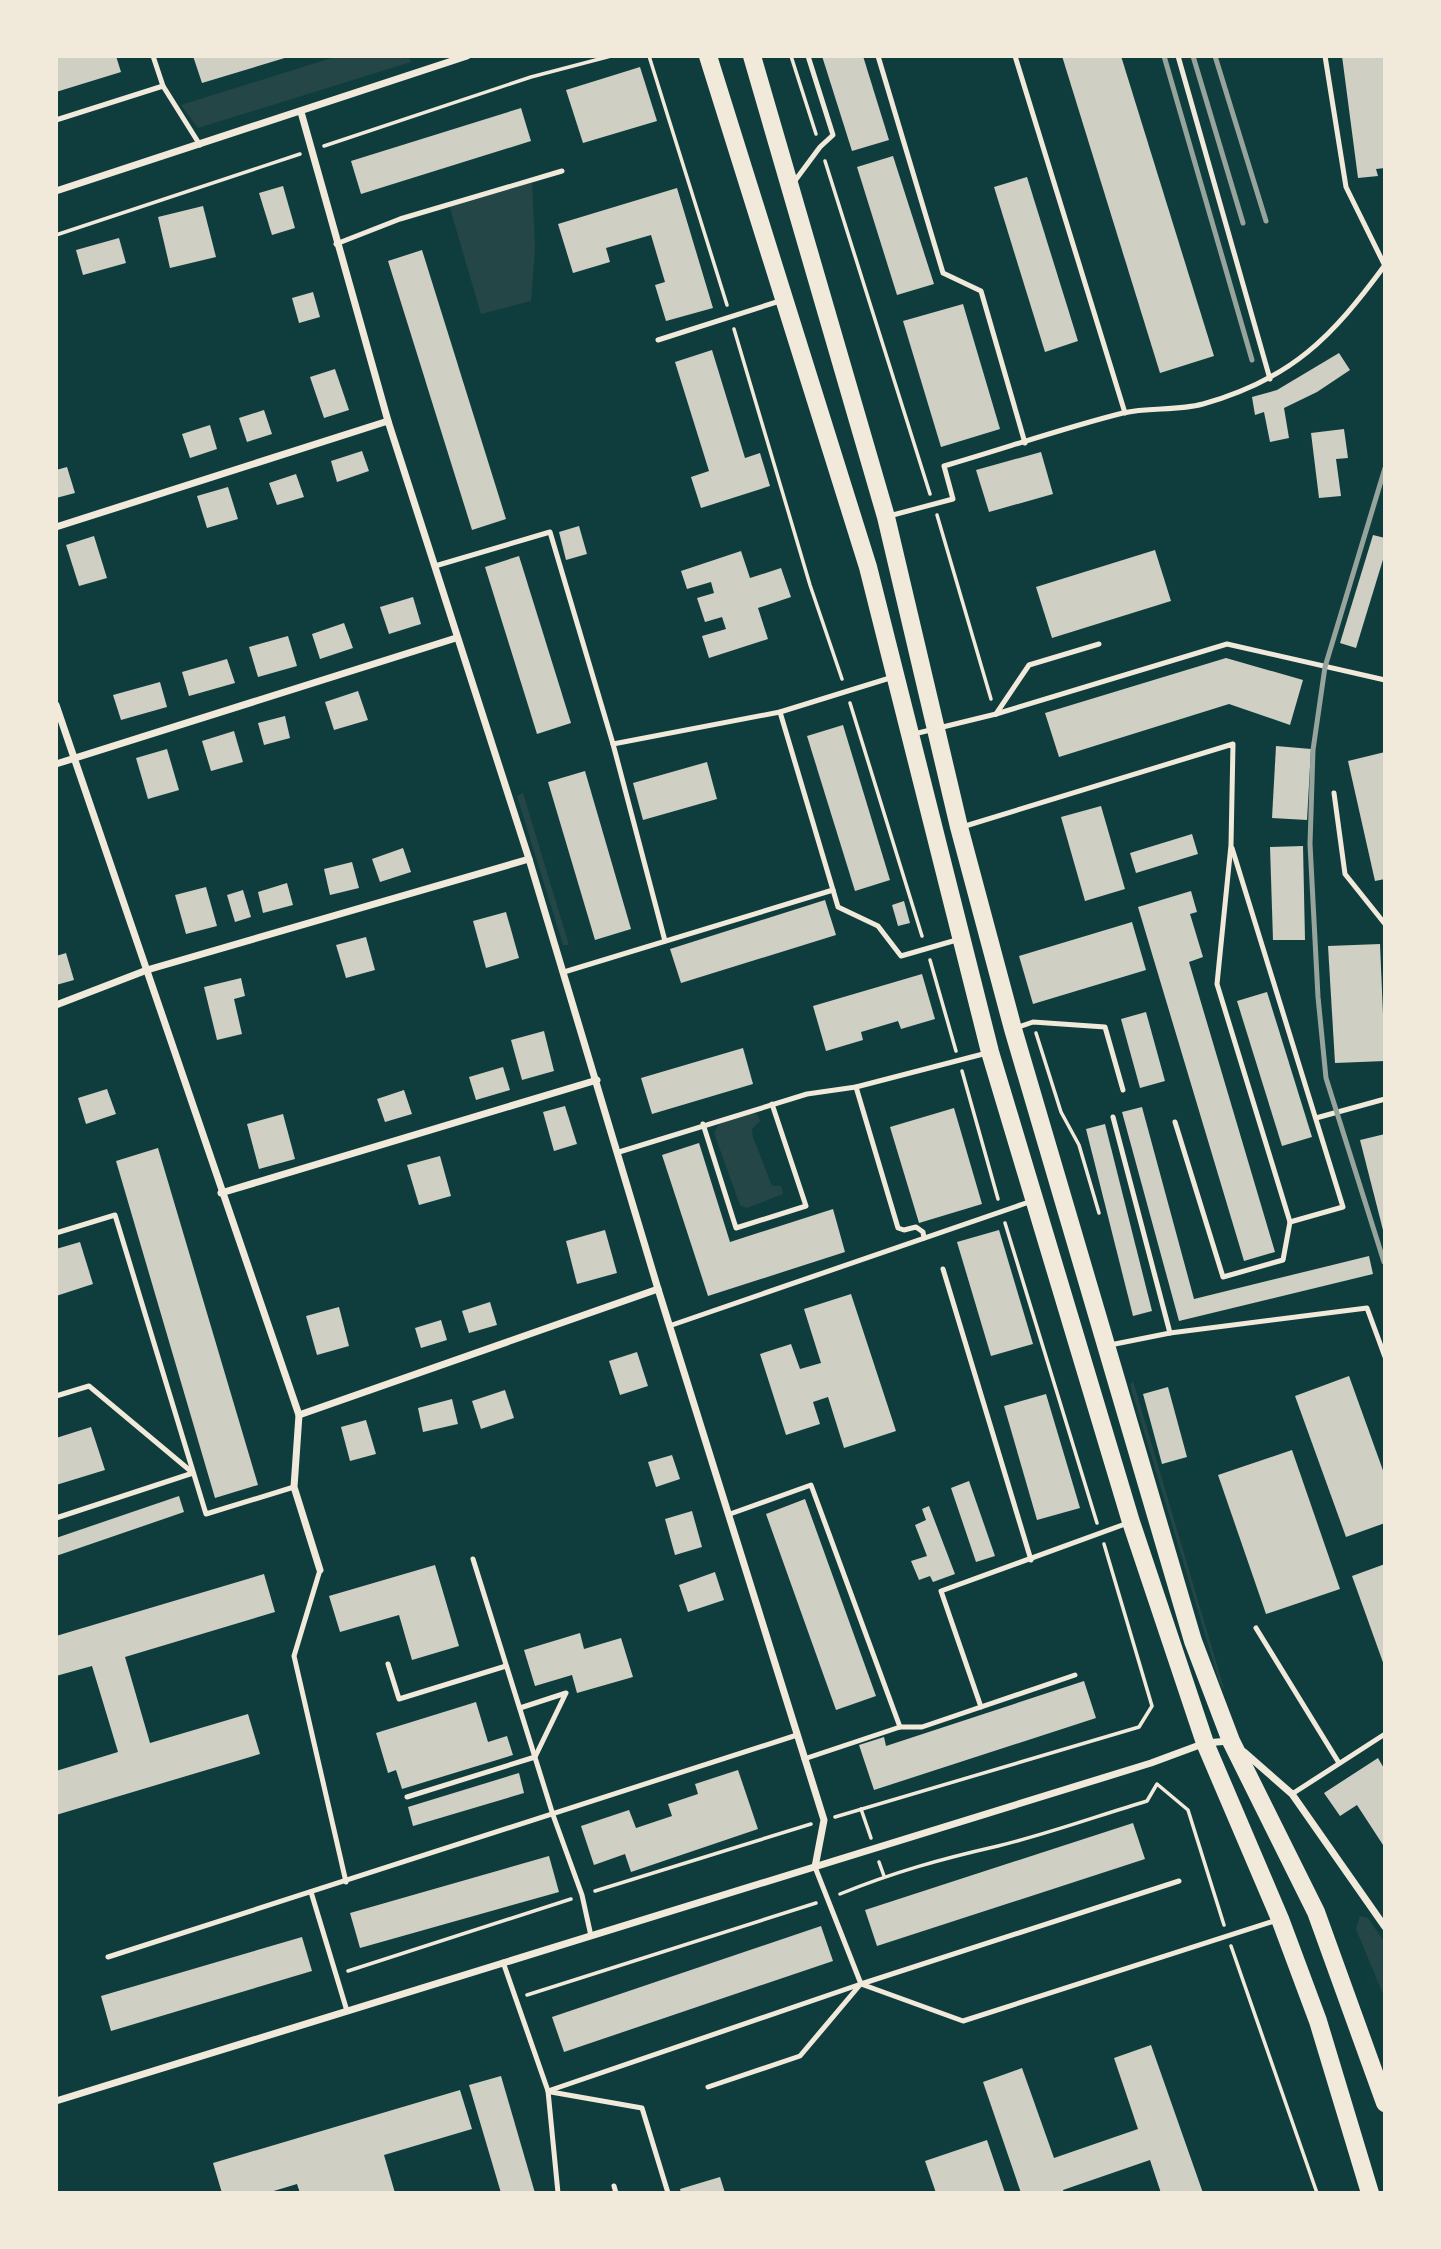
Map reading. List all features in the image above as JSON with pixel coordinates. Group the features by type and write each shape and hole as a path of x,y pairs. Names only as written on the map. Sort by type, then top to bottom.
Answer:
{"main road":[{"path":"708,56 868,567 990,1052 1131,1522 1205,1743 1280,1919 1318,2021 1370,2193"},
{"path":"752,56 886,517 959,827 1013,1029 1193,1641 1231,1741 1316,1912 1385,2103"}],"street":[{"path":"56,191 467,56"},
{"path":"300,112 388,421 529,859 824,1820 815,1867"},
{"path":"56,527 388,421"},
{"path":"56,764 456,638"},
{"path":"56,705 299,1415 294,1487 320,1570"},
{"path":"56,1005 148,970 529,859"},
{"path":"221,1193 597,1080"},
{"path":"299,1415 659,1289"},
{"path":"56,2102 1151,1763 1205,1743 1231,1741 1292,1794 1385,1927"}],"lane":[{"path":"153,56 163,86 200,145"},
{"path":"791,188 820,147 833,135 808,56"},
{"path":"878,56 943,273 981,292 1025,443"},
{"path":"1015,56 1125,413"},
{"path":"1178,56 1270,379"},
{"path":"886,517 953,499 944,466 1125,413 1201,404 1270,379 1299,362 1339,324 1385,265 1346,187 1325,56"},
{"path":"56,120 163,86"},
{"path":"336,244 400,219 562,171"},
{"path":"658,340 786,299"},
{"path":"435,566 550,532 613,744 665,941"},
{"path":"996,714 1029,665 1099,644"},
{"path":"911,735 996,714 1227,644 1385,680"},
{"path":"613,744 780,712 896,676"},
{"path":"780,712 838,907 878,926 901,956 960,939"},
{"path":"959,827 1233,744 1231,845 1217,984 1290,1222 1283,1260 1223,1278 1175,1122"},
{"path":"1334,793 1345,874 1385,924"},
{"path":"1231,845 1343,1207 1290,1222"},
{"path":"564,972 833,890"},
{"path":"1013,1029 1033,1022 1105,1027 1123,1090"},
{"path":"619,1152 807,1094 856,1087 990,1052"},
{"path":"856,1087 898,1228 904,1230 916,1227 923,1232 924,1238"},
{"path":"1316,1118 1385,1099"},
{"path":"703,1124 736,1228 806,1206 772,1104"},
{"path":"1113,1117 1170,1333"},
{"path":"672,1325 1035,1200"},
{"path":"56,1233 115,1215 206,1514 294,1487"},
{"path":"943,1269 1031,1560"},
{"path":"1107,1346 1170,1333 1367,1308 1385,1357"},
{"path":"56,1396 89,1386 193,1473"},
{"path":"56,1518 193,1473"},
{"path":"730,1514 811,1485 900,1727"},
{"path":"981,1707 941,1591 1031,1560 1100,1531 1131,1522"},
{"path":"473,1559 553,1815 582,1895 591,1936"},
{"path":"320,1570 294,1656 346,1882"},
{"path":"1256,1628 1339,1763"},
{"path":"388,1664 399,1699 506,1666"},
{"path":"804,1759 900,1727 922,1727 1075,1675"},
{"path":"407,1797 535,1758 566,1693 520,1709"},
{"path":"1292,1794 1385,1734"},
{"path":"108,1957 797,1735"},
{"path":"815,1867 861,1984 963,2021 1280,1919"},
{"path":"548,2091 861,1984 1179,1881"},
{"path":"311,1892 347,2011"},
{"path":"503,1962 548,2091 558,2193"},
{"path":"708,2087 800,2056 861,1984"},
{"path":"548,2091 642,2108 668,2193"}],"path":[{"path":"56,235 531,76 611,56"},
{"path":"336,1975 824,1820 1139,1727 1152,1706 1002,1212 926,949 847,693 810,585 731,317 649,56"},
{"path":"791,56 933,504 996,714"},
{"path":"1033,1022 1061,1112 1079,1144 1099,1213"},
{"path":"1157,1783 1188,1810 1228,1937 1317,2193"}],"shaded area":[{"path":"338,56 408,56 411,62 198,128 181,105"},
{"path":"532,181 535,248 531,301 481,314 449,205"},
{"path":"523,793 569,945 563,945 517,796"},
{"path":"752,1113 757,1114 760,1121 752,1129 753,1137 772,1186 781,1186 783,1194 747,1208 740,1205 714,1133 719,1124"},
{"path":"1133,1381 1225,1692 1219,1681 1130,1385"},
{"path":"1360,1916 1368,1918 1385,1943 1385,1999 1356,1929"}],"building":[{"path":"56,56 116,56 121,72 56,92"},
{"path":"193,56 288,56 288,57 202,83"},
{"path":"822,56 863,56 889,140 852,151"},
{"path":"1062,56 1121,56 1214,356 1160,373"},
{"path":"1342,56 1385,56 1385,168 1376,169 1378,176 1358,178"},
{"path":"640,67 657,121 583,143 566,90"},
{"path":"521,108 531,141 361,194 351,161"},
{"path":"893,156 934,284 897,295 857,167"},
{"path":"1027,177 1078,341 1045,352 994,187"},
{"path":"283,186 295,228 272,235 259,193"},
{"path":"677,188 713,308 666,321 655,285 665,282 651,235 606,248 610,262 573,273 558,224"},
{"path":"203,206 216,257 170,268 158,217"},
{"path":"119,238 126,263 83,275 76,250"},
{"path":"422,250 506,519 472,530 388,261"},
{"path":"313,292 320,317 299,323 292,298"},
{"path":"963,304 1000,429 941,447 903,321"},
{"path":"712,350 745,458 760,453 770,486 701,508 691,477 709,471 675,362"},
{"path":"1339,353 1350,370 1317,392 1284,408 1289,438 1270,442 1264,412 1255,415 1252,397 1277,390"},
{"path":"335,369 349,410 324,418 310,377"},
{"path":"264,410 272,434 247,442 239,418"},
{"path":"210,425 217,449 190,458 182,434"},
{"path":"1344,429 1348,458 1336,459 1341,496 1319,498 1311,433"},
{"path":"362,451 369,471 337,482 331,461"},
{"path":"1041,452 1053,494 989,512 976,470"},
{"path":"67,467 75,493 56,498 56,470"},
{"path":"296,474 304,497 277,505 269,483"},
{"path":"228,487 238,519 207,528 197,496"},
{"path":"579,526 587,554 566,560 559,532"},
{"path":"1373,535 1385,538 1385,553 1356,648 1340,643"},
{"path":"94,536 107,578 79,586 66,545"},
{"path":"1155,550 1171,601 1052,638 1036,587"},
{"path":"741,551 750,578 781,568 791,597 758,608 768,639 709,658 702,636 726,629 722,617 705,622 697,598 714,593 711,582 687,589 681,571"},
{"path":"519,556 571,723 537,734 485,567"},
{"path":"413,597 421,624 389,634 380,607"},
{"path":"344,623 353,648 320,659 312,634"},
{"path":"288,636 297,666 258,677 249,647"},
{"path":"1226,658 1303,680 1290,725 1229,704 1059,757 1045,713"},
{"path":"227,659 235,683 189,696 182,672"},
{"path":"160,682 167,707 121,720 113,695"},
{"path":"358,691 368,720 334,730 325,702"},
{"path":"285,716 290,738 264,745 258,723"},
{"path":"843,725 890,880 855,891 807,736"},
{"path":"234,731 243,762 211,771 202,741"},
{"path":"1276,746 1311,749 1307,820 1272,818"},
{"path":"167,749 179,790 148,799 136,758"},
{"path":"1385,752 1385,879 1375,881 1348,761"},
{"path":"707,762 717,799 643,820 633,783"},
{"path":"585,771 631,929 595,940 548,782"},
{"path":"1101,806 1125,889 1085,901 1061,817"},
{"path":"1192,834 1198,854 1136,873 1130,853"},
{"path":"1303,846 1305,940 1273,940 1270,847"},
{"path":"403,848 411,872 380,882 372,859"},
{"path":"352,862 359,888 330,895 324,869"},
{"path":"287,883 293,905 263,913 258,892"},
{"path":"206,887 217,926 186,934 175,895"},
{"path":"243,890 251,917 235,922 227,895"},
{"path":"1191,891 1197,912 1190,914 1203,957 1189,962 1275,1252 1244,1261 1138,907"},
{"path":"825,900 836,935 681,983 670,949"},
{"path":"904,901 910,923 898,926 892,905"},
{"path":"506,912 519,958 486,968 473,921"},
{"path":"1132,922 1146,970 1033,1004 1019,956"},
{"path":"366,937 375,970 346,978 336,945"},
{"path":"1380,944 1385,1061 1335,1063 1328,946"},
{"path":"66,953 74,980 56,985 56,956"},
{"path":"922,974 935,1019 901,1029 898,1021 861,1032 863,1040 826,1051 813,1006"},
{"path":"241,978 245,996 234,999 242,1034 217,1040 204,987"},
{"path":"1267,992 1312,1137 1282,1146 1237,1001"},
{"path":"1146,1012 1165,1081 1140,1088 1121,1019"},
{"path":"544,1031 554,1071 522,1080 511,1040"},
{"path":"743,1048 753,1084 652,1114 641,1078"},
{"path":"503,1067 510,1090 476,1100 469,1077"},
{"path":"107,1089 116,1114 86,1124 78,1098"},
{"path":"404,1090 412,1114 385,1122 377,1099"},
{"path":"565,1106 577,1144 554,1151 543,1112"},
{"path":"1142,1107 1194,1299 1369,1256 1373,1274 1179,1321 1122,1112"},
{"path":"954,1108 982,1204 919,1223 890,1127"},
{"path":"283,1114 295,1159 259,1169 247,1124"},
{"path":"1105,1124 1152,1311 1133,1316 1086,1129"},
{"path":"1385,1134 1385,1234 1384,1234 1360,1140"},
{"path":"699,1143 730,1242 833,1209 845,1252 708,1296 662,1155"},
{"path":"158,1148 258,1485 215,1498 116,1161"},
{"path":"440,1156 451,1196 419,1205 407,1165"},
{"path":"605,1230 617,1273 577,1284 566,1241"},
{"path":"999,1230 1033,1344 991,1356 957,1242"},
{"path":"80,1242 93,1284 56,1296 56,1249"},
{"path":"851,1294 896,1431 844,1448 828,1397 813,1402 820,1424 786,1435 760,1354 791,1344 800,1369 821,1363 804,1309"},
{"path":"490,1302 497,1325 469,1333 462,1311"},
{"path":"339,1307 349,1346 317,1355 306,1316"},
{"path":"441,1320 447,1340 421,1348 415,1328"},
{"path":"637,1352 648,1386 620,1395 609,1361"},
{"path":"1349,1376 1385,1476 1385,1523 1346,1537 1295,1396"},
{"path":"1168,1387 1187,1457 1162,1464 1143,1394"},
{"path":"505,1390 514,1418 481,1429 472,1401"},
{"path":"1046,1394 1080,1508 1037,1520 1004,1406"},
{"path":"452,1399 458,1424 423,1432 418,1408"},
{"path":"366,1420 376,1454 350,1461 341,1427"},
{"path":"91,1427 105,1470 56,1485 56,1438"},
{"path":"1292,1450 1340,1589 1266,1614 1218,1475"},
{"path":"672,1455 680,1479 656,1487 648,1462"},
{"path":"969,1481 995,1556 976,1562 951,1488"},
{"path":"179,1496 184,1512 56,1556 56,1538"},
{"path":"805,1499 876,1696 836,1710 766,1514"},
{"path":"929,1506 955,1574 933,1582 930,1576 919,1580 911,1561 927,1556 915,1525 926,1520 922,1509"},
{"path":"692,1511 702,1547 675,1555 665,1519"},
{"path":"1385,1564 1385,1668 1352,1576"},
{"path":"435,1565 459,1646 412,1660 399,1615 340,1632 329,1596"},
{"path":"715,1572 724,1600 688,1612 679,1585"},
{"path":"264,1574 275,1612 125,1657 150,1743 248,1714 260,1754 56,1815 56,1771 118,1752 92,1666 56,1676 56,1636"},
{"path":"580,1633 584,1649 621,1638 633,1677 577,1693 572,1675 535,1686 524,1650"},
{"path":"1084,1681 1096,1718 874,1790 859,1745 884,1737 886,1746"},
{"path":"476,1702 488,1742 507,1736 513,1755 402,1789 396,1770 388,1773 376,1733"},
{"path":"1378,1758 1385,1770 1385,1848 1357,1805 1340,1816 1324,1793"},
{"path":"738,1770 758,1829 631,1872 625,1854 594,1865 581,1826 629,1810 636,1828 672,1816 668,1804 698,1794 695,1784"},
{"path":"519,1773 524,1793 413,1826 408,1807"},
{"path":"1133,1823 1145,1859 877,1946 865,1910"},
{"path":"549,1856 559,1892 360,1948 350,1913"},
{"path":"821,1926 833,1961 564,2052 552,2017"},
{"path":"302,1937 312,1971 111,2031 101,1996"},
{"path":"1151,2045 1203,2193 1161,2193 1150,2160 1063,2190 1064,2193 1021,2193 983,2082 1022,2068 1054,2158 1138,2129 1114,2058"},
{"path":"501,2076 535,2193 501,2193 469,2085"},
{"path":"460,2090 472,2129 384,2155 395,2193 300,2193 297,2184 267,2193 222,2193 213,2163"},
{"path":"987,2140 1005,2193 936,2193 925,2161"},
{"path":"720,2177 725,2193 681,2193 680,2189"}],"railway":[{"path":"1164,56 1252,360"},
{"path":"1193,56 1243,223"},
{"path":"1215,56 1266,221"},
{"path":"1384,1262 1326,1078 1318,997 1310,844 1313,750 1325,667 1385,468"}]}
